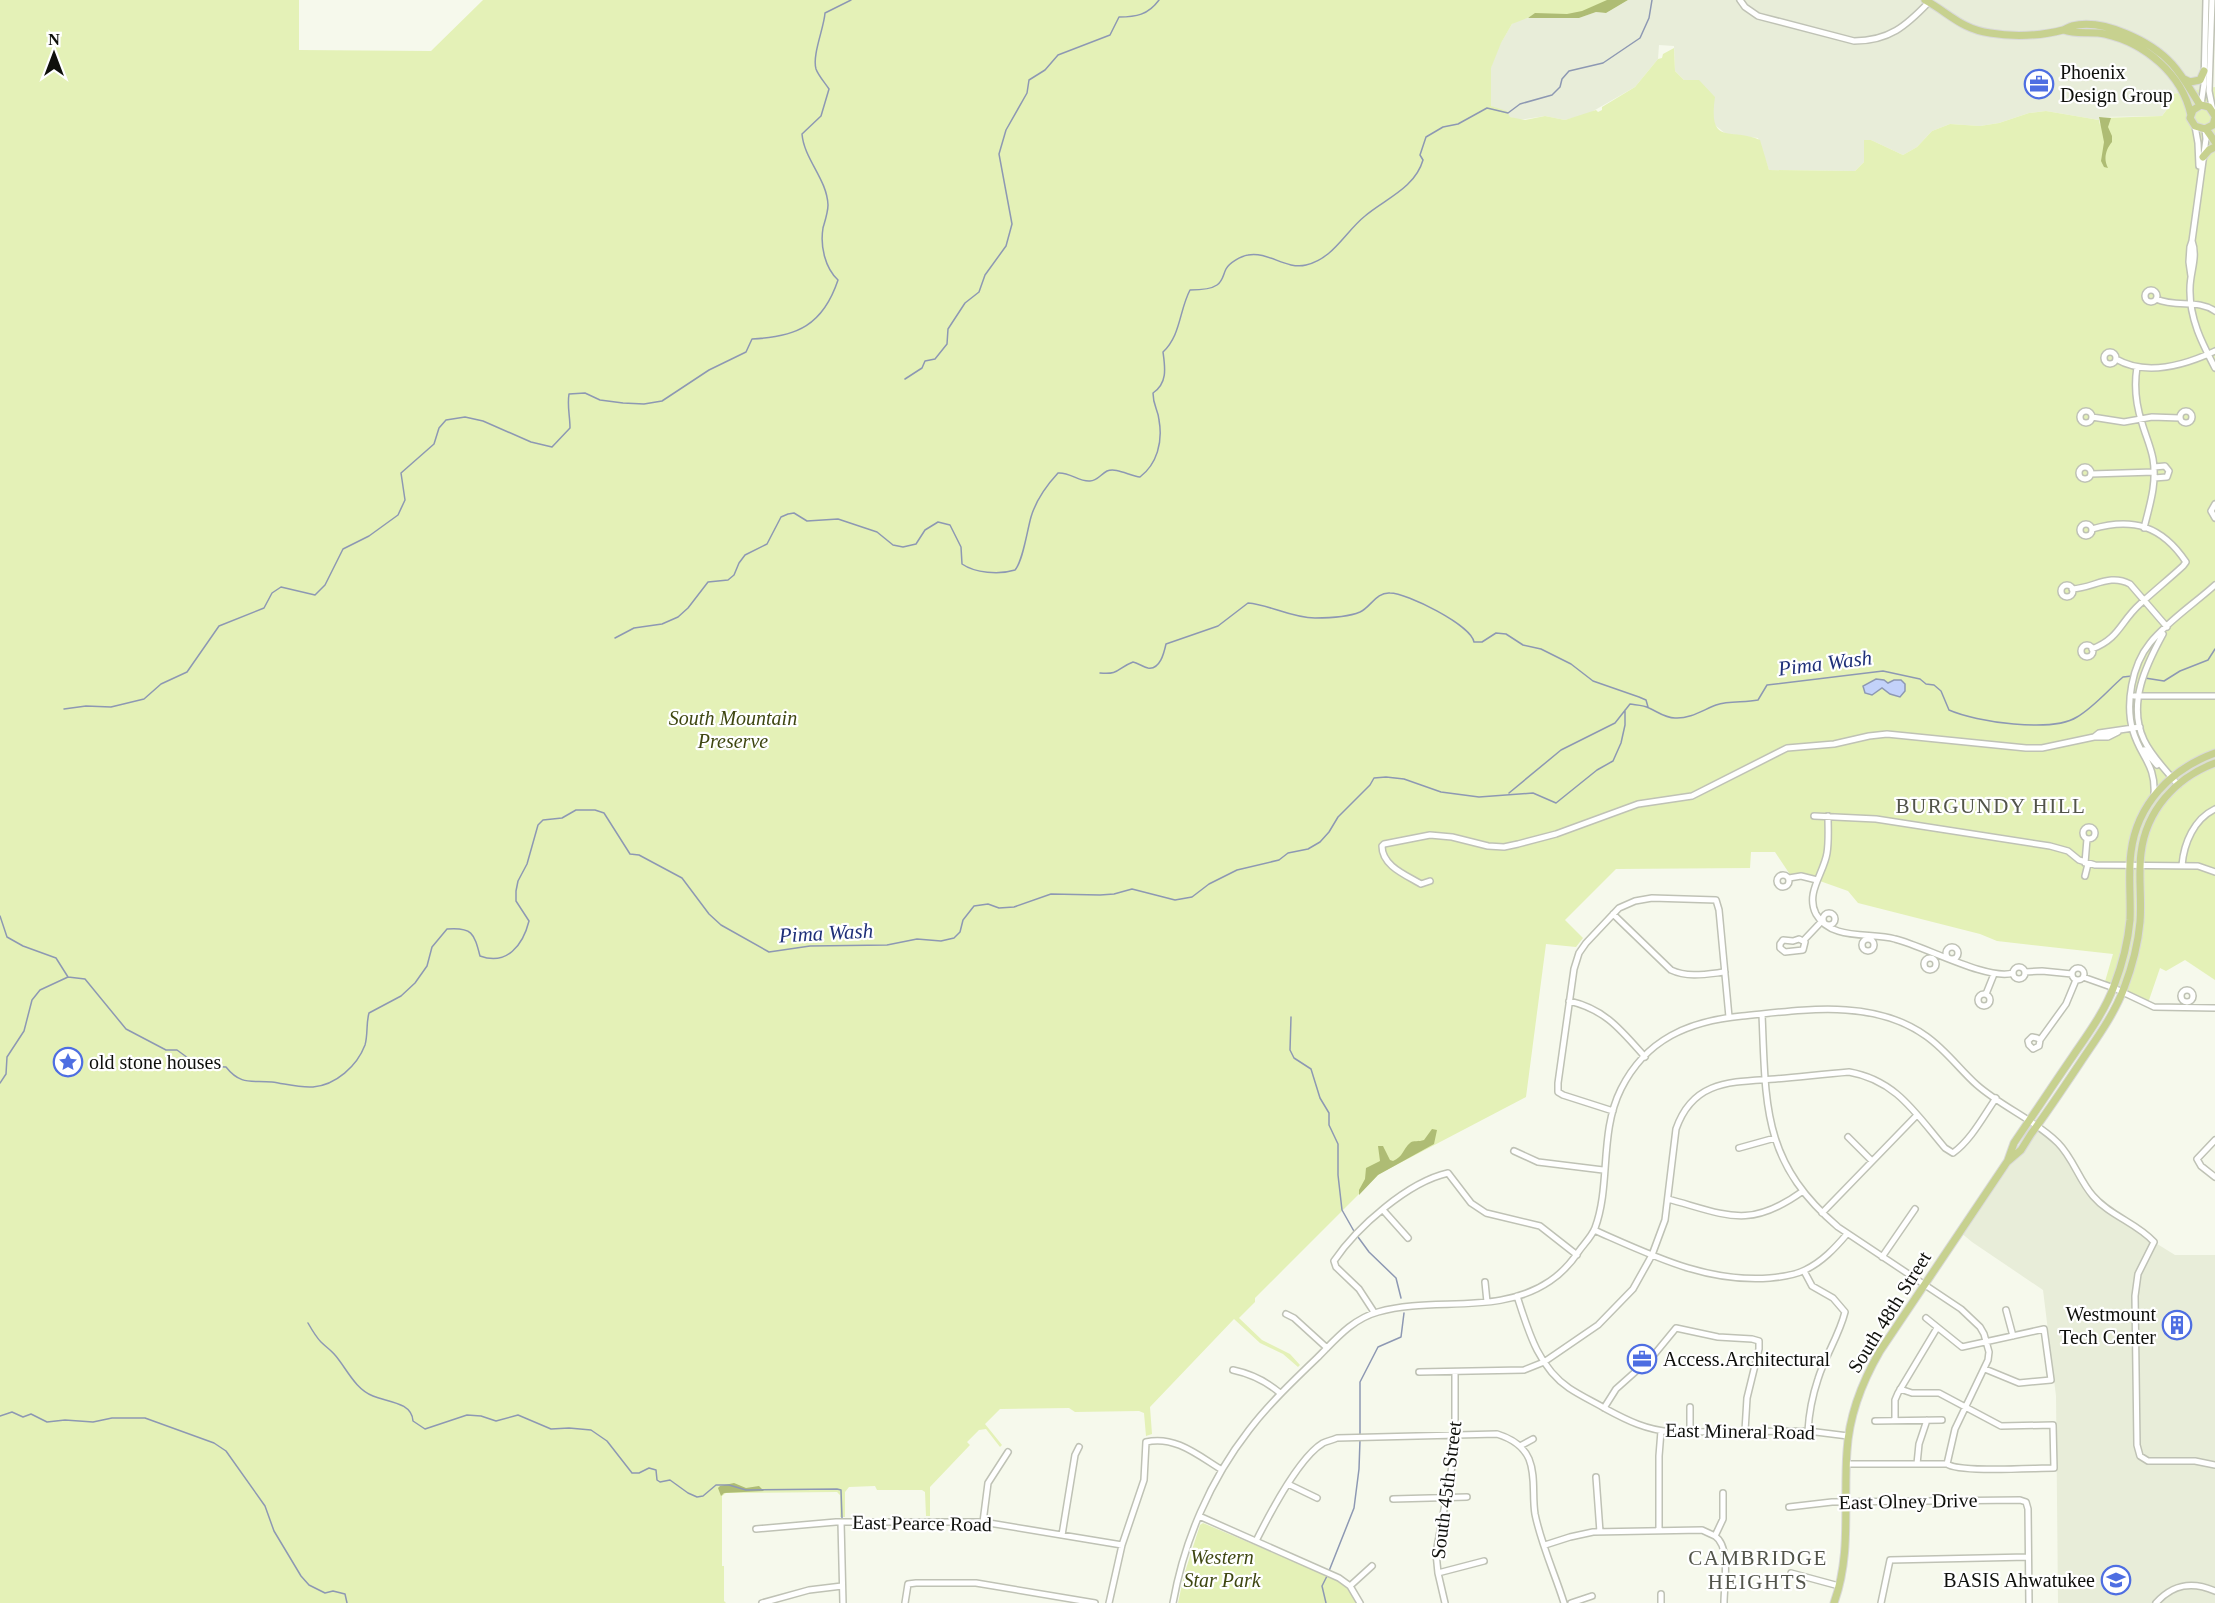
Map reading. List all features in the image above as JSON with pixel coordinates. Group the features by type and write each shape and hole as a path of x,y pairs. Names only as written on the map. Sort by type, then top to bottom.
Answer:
{"main road":[{"path":"1928,1 1957,22 1984,32 2025,35 2064,30 2072,26 2087,26 2126,34 2142,41 2164,57 2183,79 2200,105 2209,107 2214,115 2213,124 2206,129"},
{"path":"2064,30 2105,34 2143,50 2172,75 2186,99 2194,126 2206,129 2215,142"},
{"path":"2183,79 2190,82 2198,81 2204,70"},
{"path":"2191,115 2193,110 2200,105"},
{"path":"2203,157 2215,147"},
{"name":"South 48th Street","path":"2007,1162 2014,1143 2095,1023 2114,988 2122,963 2130,922 2130,865 2138,825 2154,795 2169,780 2194,762 2215,753"},
{"name":"South 48th Street","path":"1834,1603 1845,1557 1848,1436 1858,1396 1872,1365 2007,1162 2020,1150 2037,1127 2103,1029 2123,992 2132,963 2140,922 2140,865 2147,827 2163,799 2175,786 2199,770 2215,763"}],"street":[{"path":"1740,0 1745,8 1758,16 1854,41 1869,41 1892,34 1904,26 1928,1"},
{"path":"2200,105 2211,19 2206,0"},
{"path":"2211,0 2209,91 2214,115"},
{"path":"2194,126 2198,143 2199,178"},
{"path":"2206,129 2190,247 2191,305 2196,329 2215,368"},
{"path":"2156,299 2173,304 2205,304 2215,311"},
{"path":"2116,359 2137,367 2166,367 2193,361 2215,351"},
{"path":"2137,367 2136,391 2140,419 2152,455 2154,472 2153,496 2144,528"},
{"path":"2092,417 2124,422 2152,417 2180,418"},
{"path":"2091,474 2154,472"},
{"path":"2215,504 2211,508 2215,518"},
{"path":"2092,529 2120,523 2162,534 2186,562 2144,600 2117,634 2109,641 2092,649"},
{"path":"2072,589 2112,579 2130,584 2167,627"},
{"path":"2154,795 2153,773 2137,742 2129,713 2133,682 2149,644 2215,585"},
{"path":"2167,627 2144,671 2138,696 2140,727 2169,780"},
{"path":"2130,696 2215,696"},
{"path":"1430,881 1421,884 1390,865 1384,859 1382,846 1430,835 1452,837 1488,846 1504,846 1545,837 1632,805 1680,799 1699,794 1774,753 1794,746 1834,744 1869,735 1887,734 2034,748 2094,737 2108,737 2140,727"},
{"path":"2137,742 2175,786"},
{"path":"2182,865 2184,849 2190,835 2199,822 2215,809"},
{"path":"1814,816 1876,819 2050,846 2068,851 2087,864 2198,866 2215,872"},
{"path":"1828,816 1828,852 1812,901 1816,913 1824,923 1838,932 1895,939 1994,974 2013,973 2017,967 2025,972 2072,974"},
{"path":"2085,876 2086,839"},
{"path":"1789,878 1801,876 1817,880"},
{"path":"1613,1111 1558,1092 1569,1001 1579,953 1619,908 1643,899 1716,900 1719,910 1729,1017"},
{"path":"1613,914 1671,970 1691,975 1725,972"},
{"path":"1803,940 1805,946 1803,950 1785,952 1780,948 1783,940 1803,940 1824,923"},
{"path":"1932,958 1934,952"},
{"path":"2072,974 2075,969 2080,969 2084,973 2083,977"},
{"path":"1986,994 1994,974"},
{"path":"2072,974 2076,980"},
{"path":"2040,1040 2066,1004 2076,980 2083,977 2114,988 2154,1007 2215,1008"},
{"path":"1569,1001 1600,1012 1645,1057"},
{"path":"2186,1009 2187,1002"},
{"path":"1173,1603 1178,1575 1199,1516 1222,1470 1249,1430 1280,1393 1346,1328 1374,1312 1402,1307 1487,1302 1517,1296 1549,1283 1567,1268 1594,1230 1602,1198 1603,1170 1613,1111 1628,1076 1668,1037 1701,1022 1729,1017 1804,1010 1852,1010 1868,1011 1896,1019 1908,1024 1938,1045 1980,1088 2053,1138 2067,1153 2096,1199 2154,1242 2138,1274 2135,1296 2138,1450 2143,1459 2148,1461 2196,1461 2215,1465"},
{"path":"1762,1014 1767,1107 1785,1164 1803,1191 1822,1214 1847,1234 1961,1309 1980,1327 1988,1342 1989,1352 1985,1369 1951,1439 1947,1464"},
{"path":"1419,1372 1524,1370 1544,1362 1605,1317 1633,1289 1652,1255 1665,1220 1676,1129 1681,1115 1690,1102 1705,1091 1730,1082 1849,1072 1860,1074 1873,1078 1895,1092 1945,1148 1953,1153 1979,1124 1996,1098"},
{"path":"1822,1214 1917,1115"},
{"path":"1848,1137 1872,1161"},
{"path":"1739,1148 1775,1138"},
{"path":"2215,1140 2197,1159 2201,1166 2215,1177"},
{"path":"1514,1151 1538,1162 1603,1170"},
{"path":"1374,1312 1359,1289 1336,1267 1334,1261 1354,1237 1402,1194 1439,1175 1448,1173 1471,1203 1486,1213 1540,1226 1577,1255"},
{"path":"1668,1199 1729,1215 1756,1215 1782,1206 1803,1191"},
{"path":"1882,1257 1915,1209"},
{"path":"1383,1210 1408,1238"},
{"path":"1594,1230 1692,1270 1747,1280 1778,1277 1804,1271 1829,1254 1847,1234"},
{"path":"1804,1271 1812,1286 1833,1298 1845,1312 1842,1325 1818,1378 1810,1408 1808,1431"},
{"path":"1485,1282 1487,1302"},
{"name":"East Mineral Road","path":"1517,1296 1530,1336 1544,1362 1568,1388 1632,1423 1661,1431 1808,1431 1848,1436"},
{"path":"2006,1310 2013,1336"},
{"path":"1286,1314 1294,1318 1327,1348"},
{"path":"1926,1318 1962,1347 2044,1329 2051,1380 2019,1383 1985,1369"},
{"path":"1605,1408 1616,1389 1653,1356 1676,1328 1718,1337 1752,1339 1760,1341 1747,1398 1745,1431"},
{"path":"1895,1420 1895,1400 1900,1389 1937,1328"},
{"path":"1233,1370 1257,1377 1280,1393"},
{"name":"South 45th Street","path":"1445,1603 1436,1553 1455,1450 1455,1372"},
{"path":"1846,1464 1947,1464 1952,1468 2054,1468 2053,1425 2001,1426 1939,1393 1912,1393 1900,1389"},
{"path":"1689,1432 1690,1407"},
{"path":"1875,1420 1942,1420"},
{"path":"1917,1464 1919,1444 1927,1420"},
{"path":"1659,1531 1661,1431"},
{"path":"1256,1541 1288,1484 1323,1443 1337,1438 1497,1434 1520,1446 1528,1458 1532,1470 1535,1515 1564,1603"},
{"path":"1520,1446 1533,1439"},
{"path":"1109,1603 1122,1545 1144,1480 1146,1442 1165,1440 1178,1444 1222,1470"},
{"path":"1062,1535 1075,1455 1079,1447"},
{"path":"983,1522 988,1483 1008,1452"},
{"path":"1596,1478 1600,1532"},
{"path":"1288,1484 1317,1498"},
{"path":"1715,1536 1723,1519 1723,1493"},
{"path":"1393,1499 1467,1497"},
{"name":"East Olney Drive","path":"1789,1507 1846,1502 2020,1500 2026,1502 2028,1509 2028,1557"},
{"path":"1199,1516 1334,1575 1350,1586 1360,1603"},
{"path":"841,1522 843,1603"},
{"name":"East Pearce Road","path":"756,1529 841,1522 983,1522 1122,1545"},
{"path":"1545,1545 1581,1534 1600,1532 1702,1530 1720,1540 1725,1550 1724,1603"},
{"path":"1881,1603 1890,1560 2028,1557 2029,1603"},
{"path":"1438,1573 1484,1561"},
{"path":"1350,1586 1372,1566"},
{"path":"1791,1573 1839,1586"},
{"path":"904,1603 908,1584 916,1583 976,1583 1095,1603"},
{"path":"2156,1603 2170,1590 2181,1586 2198,1585 2215,1591"},
{"path":"762,1603 809,1590 842,1586"},
{"path":"1042,1603 1043,1594"},
{"path":"1661,1603 1662,1594"},
{"path":"1571,1603 1592,1596"}],"shaded area":[{"path":"1628,0 2203,0 2203,50 2207,89 2172,94 2174,99 2162,116 2099,117 2099,120 2046,111 2029,113 1999,123 1980,126 1950,124 1932,131 1917,147 1903,155 1871,140 1864,162 1855,171 1769,170 1758,138 1726,134 1716,126 1684,80 1675,71 1674,46 1659,45 1658,59 1635,87 1588,114 1565,120 1545,116 1519,120 1491,106 1491,67 1499,46 1512,24 1520,19 1537,17 1579,18 1596,12 1606,13"},
{"path":"2033,1124 2053,1138 2091,1194 2154,1242 2175,1255 2215,1255 2215,1603 2058,1603 2056,1396 2043,1290 1960,1232"}],"green space":[{"name":"South Mountain Preserve","path":"0,0 299,0 299,50 431,51 483,0 1627,0 1609,11 1530,17 1512,24 1491,68 1491,106 1507,111 1510,117 1525,120 1545,116 1565,120 1596,110 1598,112 1602,110 1602,107 1635,87 1658,59 1662,58 1663,54 1674,48 1675,71 1684,80 1699,80 1715,97 1714,113 1718,129 1760,140 1769,170 1855,171 1864,162 1864,140 1871,140 1903,155 1917,147 1932,131 1950,124 1980,126 1999,123 2029,113 2046,111 2099,120 2100,125 2103,118 2162,116 2174,100 2172,94 2215,87 2215,980 2185,960 2166,971 2160,968 2148,1003 2104,985 2113,954 1997,941 1980,934 1858,903 1848,891 1817,880 1791,876 1775,852 1751,852 1750,868 1616,869 1565,920 1583,938 1576,947 1546,944 1526,1097 1379,1174 1255,1298 1255,1302 1239,1318 1262,1340 1290,1354 1300,1365 1298,1367 1283,1354 1260,1343 1234,1319 1150,1407 1152,1434 1146,1436 1144,1413 1139,1411 1075,1412 1069,1408 1000,1409 985,1424 1002,1445 1000,1447 986,1429 979,1430 967,1442 970,1445 930,1487 930,1516 926,1516 925,1492 922,1490 877,1490 875,1486 849,1487 845,1492 845,1517 840,1517 840,1495 837,1492 726,1493 722,1496 722,1566 724,1566 724,1601 726,1603 0,1603"},
{"path":"1607,0 1628,0 1606,13 1596,12 1579,18 1528,18 1535,13 1567,14 1582,11"},
{"path":"2099,117 2111,118 2108,127 2112,142 2105,158 2108,168 2104,167 2101,161 2104,142"},
{"path":"1432,1129 1437,1130 1434,1144 1378,1175 1359,1195 1366,1168 1380,1161 1378,1146 1383,1146 1390,1160 1393,1161 1411,1142 1424,1140"},
{"path":"734,1483 746,1488 759,1486 764,1491 724,1493 721,1496 718,1488 720,1486"},
{"name":"Western Star Park","path":"1203,1523 1337,1580 1348,1588 1357,1603 1178,1603 1184,1575 1200,1525"}],"water":[{"path":"1876,679 1888,683 1901,680 1905,684 1905,691 1900,697 1882,688 1872,695 1865,693 1863,686"}],"waterway":[{"path":"64,709 86,706 111,707 144,699 161,684 187,672 219,626 264,608 272,593 281,587 315,595 325,585 343,549 369,536 398,515 405,500 401,473 434,444 439,428 446,420 465,417 483,421 531,442 552,447 570,428 569,394 585,393 600,400 623,403 644,404 662,401 709,370 746,352 752,339 768,338 795,331 816,318 825,308 838,280 827,263 822,242 828,208 827,196 807,152 802,134 821,116 829,89 817,71 815,63 825,13 851,0"},
{"path":"905,379 922,368 925,361 935,359 947,344 948,329 965,303 979,292 985,275 1006,246 1012,224 999,154 1006,130 1027,93 1029,80 1045,70 1058,55 1110,35 1119,17 1141,14 1159,0"},
{"path":"615,638 634,628 662,624 678,617 708,582 728,580 734,575 745,555 767,544 781,517 788,514 794,513 807,521 838,519 877,532 893,545 903,547 916,544 925,530 938,522 950,525 961,547 962,564 987,572 1015,570 1023,553 1036,505 1058,473 1090,481 1111,470 1140,477 1151,466 1155,459 1160,436 1153,393 1163,380 1165,369 1163,352 1177,330 1190,290 1214,287 1222,280 1230,264 1245,256 1255,254 1299,266 1324,257 1358,222 1406,186 1413,178 1423,160 1420,155 1426,137 1443,127 1458,124 1487,108 1508,113 1520,104 1552,95 1560,87 1562,79 1569,71 1603,63 1640,38 1649,18 1652,0"},
{"path":"1100,673 1115,672 1133,662 1152,668 1161,660 1166,644 1218,626 1248,603 1306,617 1332,617 1360,612 1377,597 1390,593 1410,598 1451,619 1462,627 1474,642 1482,642 1496,633 1506,634 1523,645 1541,649 1571,664 1593,681 1646,700 1648,707"},
{"name":"Pima Wash","path":"2145,678 2164,681 2180,671 2208,660 2215,649"},
{"name":"Pima Wash","path":"1509,793 1561,750 1615,723 1630,704 1647,707 1671,718 1681,718 1721,703 1758,700 1767,685 1883,671 1920,679 1926,684 1934,685 1941,691 1949,710 1995,722 2033,725 2065,722 2077,717 2123,677 2132,676"},
{"name":"Pima Wash","path":"0,1083 6,1074 7,1057 24,1031 32,1000 40,990 68,977 85,979 126,1029 166,1050 177,1050 199,1066 226,1067 231,1073 247,1081 308,1087 330,1083 345,1073 361,1053 366,1041 369,1013 401,996 415,983 427,966 432,947 447,929 462,929 471,933 480,956 490,958 506,956 518,945 529,921 516,901 516,891 518,881 527,864 538,825 543,820 562,818 576,810 595,810 604,813 630,854 639,855 682,878 709,914 721,925 769,952 810,946 887,945 917,939 941,941 954,938 960,932 963,920 974,906 988,904 999,908 1014,907 1051,894 1100,895 1132,889 1175,900 1192,897 1209,884 1237,870 1279,860 1288,853 1308,849 1320,842 1338,817 1370,785 1374,778 1404,779 1441,792 1479,797 1533,793 1556,803 1597,770 1613,761 1621,743 1625,725 1625,710"},
{"path":"0,916 7,937 23,946 56,958 68,977"},
{"path":"1291,1017 1290,1050 1294,1058 1311,1069 1320,1098 1329,1113 1329,1125 1338,1144 1338,1175 1342,1210 1355,1233"},
{"path":"1358,1237 1369,1252 1396,1278 1401,1298"},
{"path":"1360,1436 1360,1382 1378,1347 1401,1337 1404,1313"},
{"path":"308,1323 317,1338 335,1355 361,1389 373,1396 404,1406 412,1415 413,1421 425,1429 467,1415 481,1416 496,1421 518,1415 551,1429 591,1430 607,1441 632,1473 639,1473 649,1468 656,1470 657,1480 660,1482 670,1480 697,1497 703,1496 716,1485 729,1485 746,1490 837,1489 841,1490 842,1518"},
{"path":"0,1416 12,1412 23,1417 31,1414 47,1422 65,1420 93,1422 112,1418 145,1418 214,1443 226,1451 265,1506 274,1531 301,1576 309,1585 325,1593 333,1591 345,1594 347,1603"},
{"path":"1329,1571 1354,1508 1360,1440"},
{"path":"1326,1603 1322,1586 1327,1576"}],"place":[{"name":"Phoenix Design Group","path":"2039,84"},
{"name":"old stone houses","path":"68,1062"},
{"name":"Westmount Tech Center","path":"2177,1325"},
{"name":"Access.Architectural","path":"1642,1359"},
{"name":"BASIS Ahwatukee","path":"2116,1580"}],"district":[{"name":"BURGUNDY HILL","path":"1991,806"},
{"name":"CAMBRIDGE HEIGHTS","path":"1758,1570"}]}
